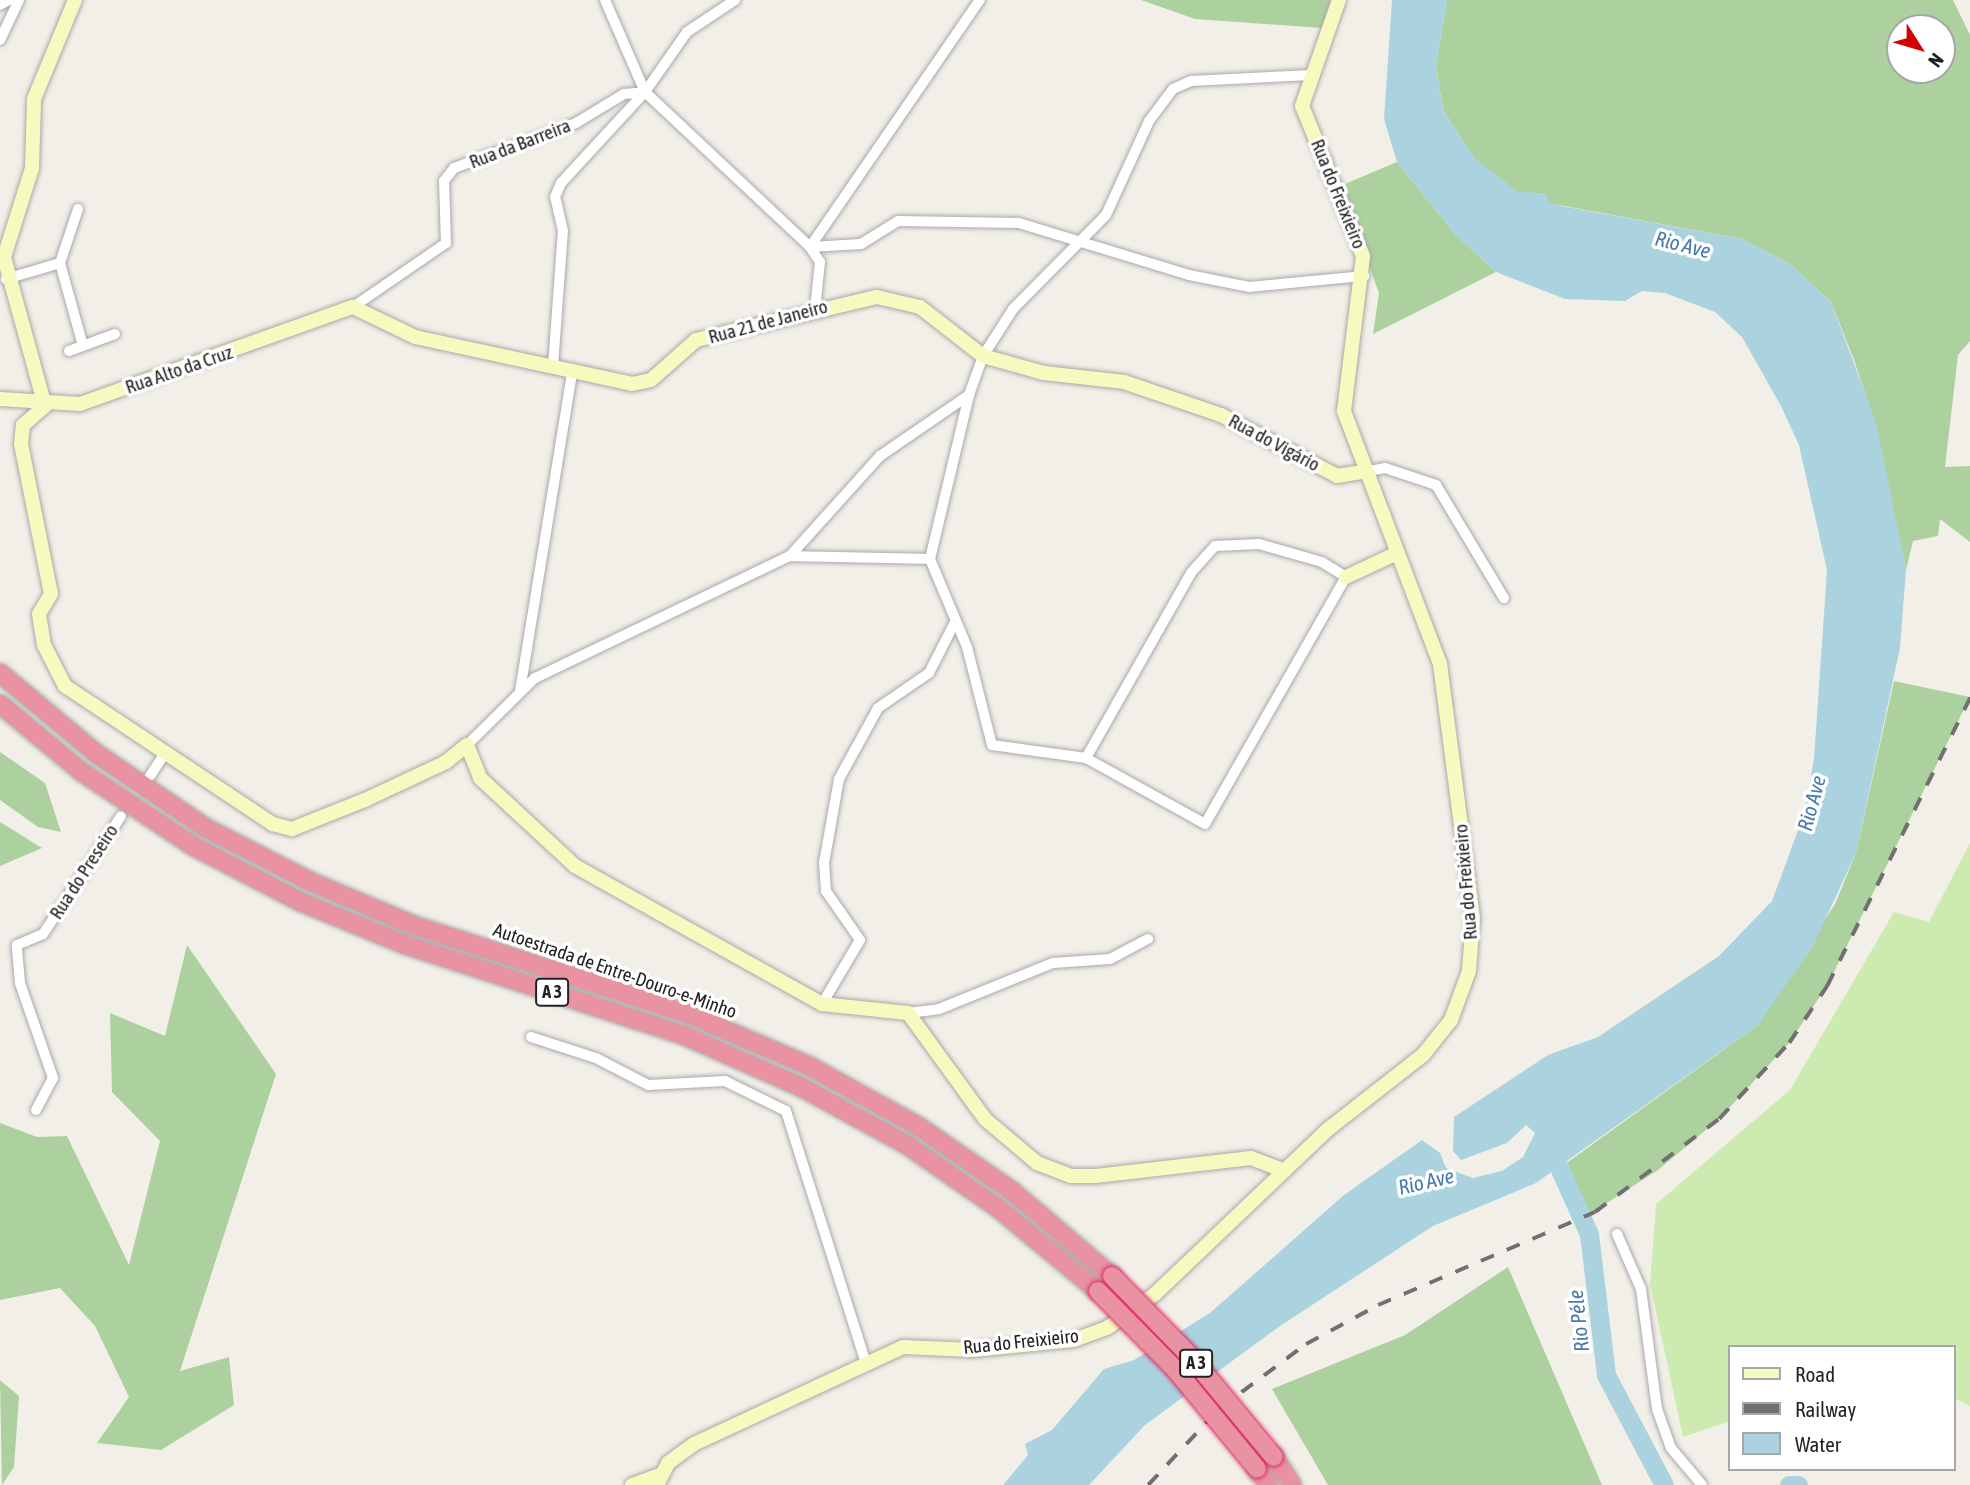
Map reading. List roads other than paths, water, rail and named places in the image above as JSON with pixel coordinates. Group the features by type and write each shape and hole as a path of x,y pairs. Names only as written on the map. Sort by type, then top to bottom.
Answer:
{"highway":[{"name":"Autoestrada de Entre-Douro-e-Minho","path":"0,673 97,754 195,820 309,881 413,925 691,1015 811,1067 918,1126 1002,1184 1112,1276 1190,1356 1274,1457 1292,1485"},
{"name":"Autoestrada de Entre-Douro-e-Minho","path":"0,704 82,772 182,838 301,902 406,945 683,1035 801,1087 906,1145 998,1208 1098,1291 1175,1369 1268,1485"}],"street":[{"path":"0,5 9,0"},
{"path":"0,40 19,0"},
{"path":"75,0 34,99 32,168 4,257 6,279 45,406 23,425 21,444 51,594 39,614 44,645 65,686 273,824 292,830 446,762 467,745 520,691 676,607 790,556 880,456 969,395"},
{"path":"605,0 645,92 810,247 820,262 816,310"},
{"path":"553,366 563,231 555,197 568,174 645,92 687,32 735,0"},
{"path":"810,247 980,0"},
{"name":"Rua do Freixieiro","path":"659,1480 694,1444 903,1347 973,1350 1074,1340 1107,1328 1154,1294 1285,1171 1423,1055 1451,1020 1469,971 1473,918 1440,664 1363,472 1344,411 1364,276 1353,227 1303,106 1310,75 1339,0"},
{"path":"1310,75 1191,81 1173,89 1149,121 1106,215 1073,242 1046,283 1013,309 983,356 969,395 930,559 954,624 967,647 992,745 1086,758 1205,824 1346,577 1395,554"},
{"name":"Rua da Barreira","path":"353,307 446,243 444,181 454,169 576,123 624,94 645,92"},
{"path":"78,209 60,263 83,346"},
{"path":"810,247 861,244 898,221 1018,223 1073,242 1250,287 1364,276"},
{"path":"6,279 60,263"},
{"name":"Rua 21 de Janeiro","path":"353,307 415,337 573,369 632,384 651,380 696,341 877,297 920,307 983,356"},
{"name":"Rua Alto da Cruz","path":"0,399 45,406 80,404 353,307"},
{"path":"69,351 116,334"},
{"name":"Rua do Vigário","path":"983,356 1044,373 1124,382 1221,415 1337,476 1385,468 1436,485 1504,598"},
{"path":"520,691 573,369"},
{"path":"1086,758 1191,573 1215,546 1259,544 1322,562 1346,577"},
{"path":"790,556 930,559"},
{"path":"822,1004 860,940 826,891 825,849 839,779 878,708 929,673 954,624"},
{"path":"467,745 480,778 575,866 822,1004 908,1013 939,1009 1054,964 1110,959 1148,939"},
{"path":"150,776 165,753"},
{"name":"Rua do Preseiro","path":"36,1110 53,1078 20,983 17,946 44,934 121,816"},
{"path":"908,1013 985,1119 1037,1163 1071,1176 1096,1176 1251,1158 1285,1171"},
{"path":"531,1037 596,1058 648,1085 725,1081 786,1111 866,1363"},
{"path":"1617,1234 1641,1289 1657,1409 1671,1448 1702,1485"},
{"path":"632,1485 659,1480"}],"water":[{"name":"Rio Ave","path":"1392,0 1447,0 1436,67 1443,110 1475,159 1517,191 1546,194 1549,203 1567,207 1742,239 1790,264 1831,302 1876,422 1906,570 1900,648 1856,853 1813,946 1758,1025 1536,1183 1433,1226 1280,1326 1145,1425 1089,1485 1003,1485 1028,1455 1025,1444 1052,1430 1104,1369 1134,1360 1210,1313 1344,1195 1422,1140 1440,1153 1446,1168 1473,1178 1502,1171 1523,1157 1535,1133 1526,1125 1507,1143 1461,1160 1453,1151 1454,1117 1548,1055 1598,1037 1719,956 1772,901 1804,814 1814,759 1827,570 1799,445 1781,406 1742,337 1715,312 1665,293 1642,291 1625,301 1565,299 1496,272 1455,234 1397,162 1384,119"}],"waterway":[{"name":"Rio Péle","path":"1550,1147 1589,1234 1606,1375 1664,1485"},
{"name":"Rio Péle","path":"1789,1485 1798,1485"}],"railway":[{"path":"1148,1485 1219,1409 1306,1344 1378,1305 1595,1212 1719,1119 1789,1043 1827,986 1970,698"}]}
